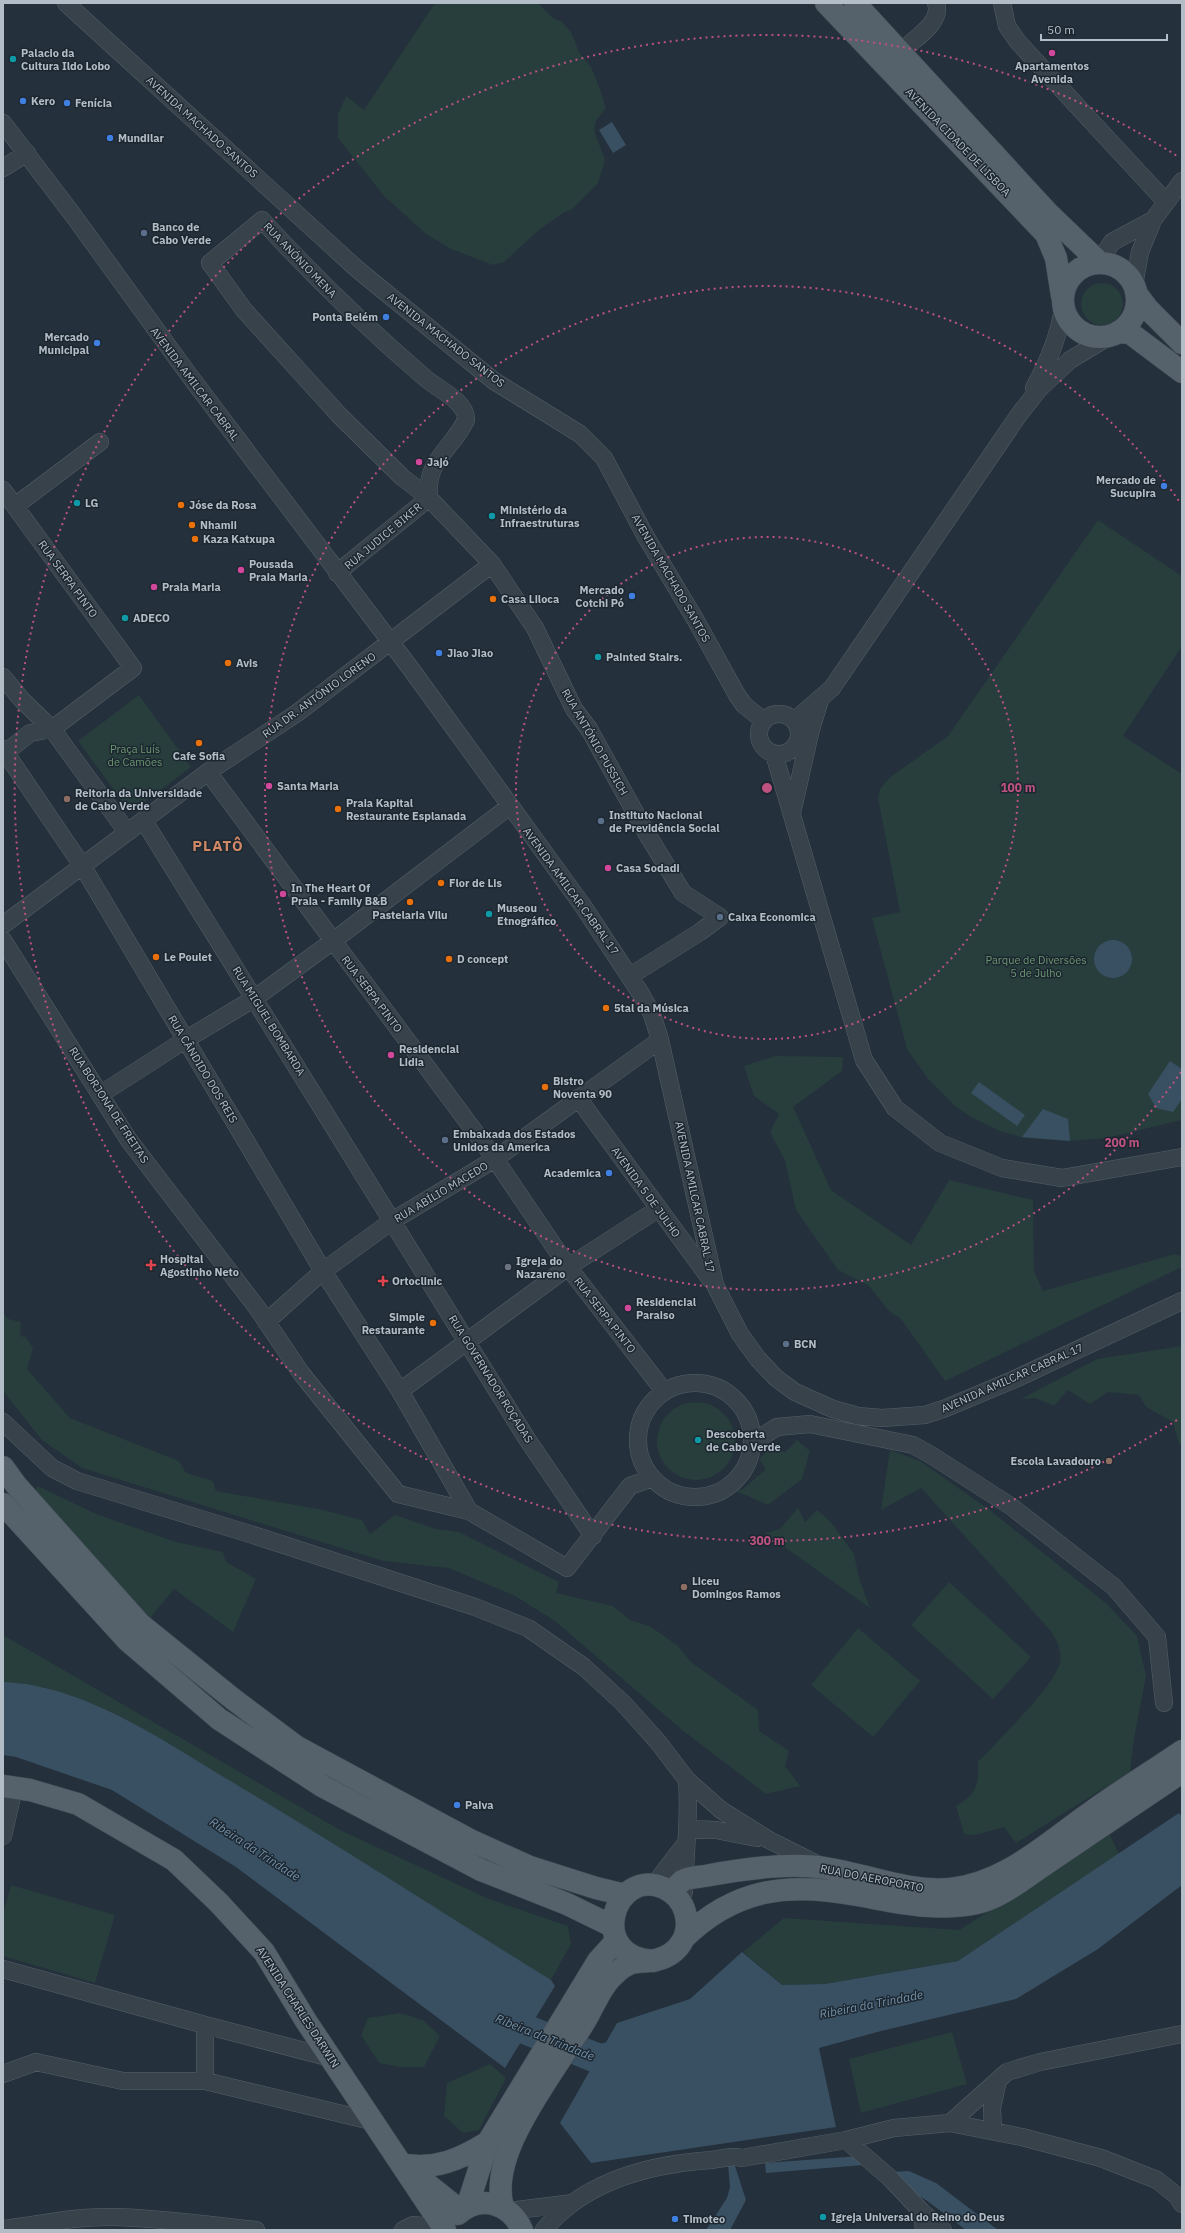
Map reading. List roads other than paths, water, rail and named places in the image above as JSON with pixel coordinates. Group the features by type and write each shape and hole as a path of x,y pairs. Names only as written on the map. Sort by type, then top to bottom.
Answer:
{"main road":[{"name":"AVENIDA CIDADE DE LISBOA","path":"826,3 907,90 1032,217 1046,234 1056,258 1063,302"},
{"name":"AVENIDA CIDADE DE LISBOA","path":"855,3 1048,213 1099,262"},
{"path":"1182,342 1148,309 1126,273 1113,265 1099,262 1078,269 1065,285 1063,302 1068,319 1076,328 1092,336 1130,333 1182,372"},
{"path":"1114,334 1130,322 1136,308 1135,289"},
{"path":"3,1467 16,1485 140,1624 233,1699 297,1747 470,1840 530,1867 596,1888 625,1895"},
{"path":"3,1504 128,1641 219,1719 322,1786 481,1870 566,1904 614,1933"},
{"name":"RUA DO AEROPORTO","path":"673,1891 731,1871 772,1867 825,1868 927,1889 950,1889 990,1878 1026,1859 1094,1809 1182,1751"},
{"name":"RUA DO AEROPORTO","path":"684,1938 702,1921 722,1908 735,1901 762,1893 808,1889 838,1891 940,1908 978,1903 1026,1877 1182,1772"},
{"name":"AVENIDA CHARLES DARWIN","path":"9,1787 30,1790 78,1804 174,1860 219,1903 264,1952 306,2022 371,2121 402,2164"},
{"path":"583,2005 604,1986 613,1975 632,1963 654,1961 672,1953 684,1938 687,1923 673,1891 634,1889 625,1895 613,1914 614,1933 623,1950 642,1960 654,1961"},
{"path":"402,2164 425,2167 444,2164 463,2157 488,2142 518,2110 583,2005 598,1961 614,1933"},
{"path":"506,2209 499,2188 501,2172 518,2110"},
{"path":"464,2209 488,2142"},
{"path":"402,2164 464,2209"},
{"path":"402,2164 446,2230 455,2217 464,2209 478,2203 491,2203 506,2209 518,2220 522,2230"}],"street":[{"name":"AVENIDA MACHADO SANTOS","path":"66,3 357,269 494,380 580,434 604,458 646,537 695,619 737,696 764,721"},
{"path":"901,52 933,22 938,9 936,3"},
{"path":"1002,3 1007,26 1018,42 1166,202"},
{"name":"AVENIDA AMILCAR CABRAL","path":"3,123 27,153 148,320 337,573 391,642"},
{"path":"3,168 27,153"},
{"path":"1135,289 1140,252 1153,220 1182,181"},
{"name":"RUA ANÓNIO MENA","path":"429,498 428,484 430,474 466,420 467,413 463,406 432,385 334,296 262,220 210,263 244,310 324,400 402,477 429,498 492,564"},
{"path":"1099,262 1112,242 1153,220"},
{"path":"1018,416 1049,360 1061,324 1063,302"},
{"path":"794,721 832,688 1018,416 1039,388 1070,360 1114,334"},
{"path":"15,506 100,442"},
{"name":"RUA SERPA PINTO","path":"3,490 133,668 52,728"},
{"name":"RUA JUDICE BIKER","path":"337,573 429,498"},
{"name":"RUA DR. ANTÓNIO LORENO","path":"127,832 144,821 208,772 297,713 492,564"},
{"name":"RUA ANTÓNIO PUSSICH","path":"492,564 535,628 574,709 589,729 647,834 683,893 720,917 700,932 630,976"},
{"name":"AVENIDA AMILCAR CABRAL 17","path":"391,642 598,927 630,976 652,1014 660,1040 715,1285 740,1334 776,1378 795,1392 833,1409 882,1418 926,1415 946,1408 1182,1301"},
{"path":"3,677 22,700 52,728 127,832 83,867 3,925"},
{"path":"792,816 813,721 820,700"},
{"path":"779,714 790,717 794,721 799,734 795,747 783,754 774,754 765,749 759,739 760,726 768,717 779,714"},
{"path":"4,751 30,733 52,728"},
{"name":"RUA CÂNDIDO DOS REIS","path":"4,751 83,867 323,1271 400,1391 469,1511"},
{"path":"774,754 864,1060 896,1108 940,1143 1002,1168 1017,1171 1062,1178 1182,1157"},
{"name":"RUA SERPA PINTO","path":"208,772 495,1160 568,1267 664,1392"},
{"path":"101,1094 185,1040 255,998 333,942 510,806"},
{"name":"RUA MIGUEL BOMBARDA","path":"144,821 392,1221"},
{"name":"RUA BORJONA DE FREITAS","path":"3,940 128,1139 266,1322 301,1373 398,1494 469,1511"},
{"name":"RUA ABÍLIO MACEDO","path":"266,1322 323,1271 392,1221 495,1160 578,1098 660,1040"},
{"name":"AVENIDA 5 DE JULHO","path":"578,1098 715,1285"},
{"path":"400,1391 568,1267 658,1208"},
{"name":"RUA GOVERNADOR ROÇADAS","path":"392,1221 468,1340 527,1439 593,1536"},
{"path":"691,1382 710,1384 726,1391 739,1402 748,1417 753,1442 749,1461 739,1478 732,1485 714,1494 696,1498 667,1491 652,1478 640,1457 638,1432 644,1413 656,1398 664,1392 682,1384 691,1382"},
{"path":"3,1422 52,1468 77,1481 250,1534 475,1606 528,1628 584,1667 623,1703 658,1742 687,1780 721,1810 769,1840 825,1868"},
{"path":"753,1442 777,1427 810,1424 913,1445 931,1455 1012,1507 1069,1554 1114,1587 1157,1638 1164,1703"},
{"path":"469,1511 567,1568 630,1486 652,1478"},
{"path":"673,1891 687,1836 687,1780"},
{"path":"3,1836 9,1787"},
{"path":"687,1836 716,1830 769,1840"},
{"path":"673,1891 687,1836"},
{"path":"3,1969 205,2026 331,2058"},
{"path":"205,2026 205,2082"},
{"path":"950,2123 1007,2072 1040,2062 1182,2034"},
{"path":"3,2074 36,2062 123,2081 205,2082 371,2121"},
{"path":"993,2131 992,2108 998,2080"},
{"path":"544,2230 573,2203 605,2184 637,2172 693,2161 735,2156 742,2158 846,2140 894,2128 950,2123 993,2131 1101,2158 1157,2180 1172,2192 1182,2204"},
{"path":"846,2140 890,2178 922,2212 943,2230"},
{"path":"506,2209 573,2203"},
{"path":"922,2212 924,2230"},
{"path":"8,2229 38,2223 111,2217 164,2220 256,2230"},
{"path":"403,2230 413,2225 422,2226 425,2230"}],"water":[{"path":"612,122 626,145 613,153 599,130"},
{"path":"1113,940 1126,946 1132,959 1126,972 1113,978 1100,972 1094,959 1100,946"},
{"path":"1170,1061 1182,1069 1182,1099 1173,1112 1156,1108 1148,1094"},
{"path":"979,1082 1025,1115 1017,1126 971,1093"},
{"path":"1043,1109 1068,1119 1070,1141 1022,1137"},
{"path":"3,1682 34,1686 65,1694 95,1705 155,1735 316,1833 551,1980 555,1986 505,2068 236,1867 112,1790 16,1757 3,1755"},
{"path":"1179,1813 1182,1817 1182,1885 1098,1949 1016,1999 881,2031 819,2048 836,2127 591,2163 560,2123 617,2023 690,1999 742,1952 782,1985 825,1984 958,1961"},
{"path":"735,2152 735,2166 746,2200 730,2230 706,2230 727,2198 730,2187 727,2153"},
{"path":"860,2156 890,2172 909,2171 936,2183 998,2230 966,2230 926,2200 863,2165 766,2173 765,2163"}],"waterway":[{"name":"Ribeira da Trindade","path":"490,2015 599,2059 636,2052"}],"place":[{"name":"Apartamentos Avenida","path":"1052,53"},
{"name":"Palacio da Cultura Ildo Lobo","path":"13,59"},
{"name":"Kero","path":"23,101"},
{"name":"Fenícia","path":"67,103"},
{"name":"Mundilar","path":"110,138"},
{"name":"Banco de Cabo Verde","path":"144,233"},
{"name":"Ponta Belém","path":"386,317"},
{"name":"Mercado Municipal","path":"97,343"},
{"name":"Jajó","path":"419,462"},
{"name":"Mercado de Sucupira","path":"1164,486"},
{"name":"LG","path":"77,503"},
{"name":"Jóse da Rosa","path":"181,505"},
{"name":"Ministério da Infraestruturas","path":"492,516"},
{"name":"Nhamii","path":"192,525"},
{"name":"Kaza Katxupa","path":"195,539"},
{"name":"Pousada Praia Maria","path":"241,570"},
{"name":"Praia Maria","path":"154,587"},
{"name":"Mercado Cotchi Pó","path":"632,596"},
{"name":"Casa Liloca","path":"493,599"},
{"name":"ADECO","path":"125,618"},
{"name":"Jiao Jiao","path":"439,653"},
{"name":"Painted Stairs.","path":"598,657"},
{"name":"Avis","path":"228,663"},
{"name":"Cafe Sofia","path":"199,743"},
{"name":"Santa Maria","path":"269,786"},
{"name":"Reitoria da Universidade de Cabo Verde","path":"67,799"},
{"name":"Praia Kapital Restaurante Esplanada","path":"338,809"},
{"name":"Instituto Nacional de Previdência Social","path":"601,821"},
{"name":"Casa Sodadi","path":"608,868"},
{"name":"Flor de Lis","path":"441,883"},
{"name":"In The Heart Of Praia - Family B&B","path":"283,894"},
{"name":"Pastelaria Vilu","path":"410,902"},
{"name":"Museou Etnográfico","path":"489,914"},
{"name":"Caixa Economica","path":"720,917"},
{"name":"Le Poulet","path":"156,957"},
{"name":"D concept","path":"449,959"},
{"name":"5tal da Música","path":"606,1008"},
{"name":"Residencial Lidia","path":"391,1055"},
{"name":"Bistro Noventa 90","path":"545,1087"},
{"name":"Embaixada dos Estados Unidos da America","path":"445,1140"},
{"name":"Academica","path":"609,1173"},
{"name":"Hospital Agostinho Neto","path":"151,1265"},
{"name":"Igreja do Nazareno","path":"508,1267"},
{"name":"Ortoclinic","path":"383,1281"},
{"name":"Residencial Paraiso","path":"628,1308"},
{"name":"Simple Restaurante","path":"433,1323"},
{"name":"BCN","path":"786,1344"},
{"name":"Descoberta de Cabo Verde","path":"698,1440"},
{"name":"Escola Lavadouro","path":"1109,1461"},
{"name":"Liceu Domingos Ramos","path":"684,1587"},
{"name":"Paiva","path":"457,1805"},
{"name":"Igreja Universal do Reino do Deus","path":"823,2217"},
{"name":"Timoteo","path":"675,2219"}],"district":[{"name":"PLATÔ","path":"218,845"}],"park label":[{"name":"Praça Luís de Camões","path":"135,755"},
{"name":"Parque de Diversões 5 de Julho","path":"1036,966"}]}
